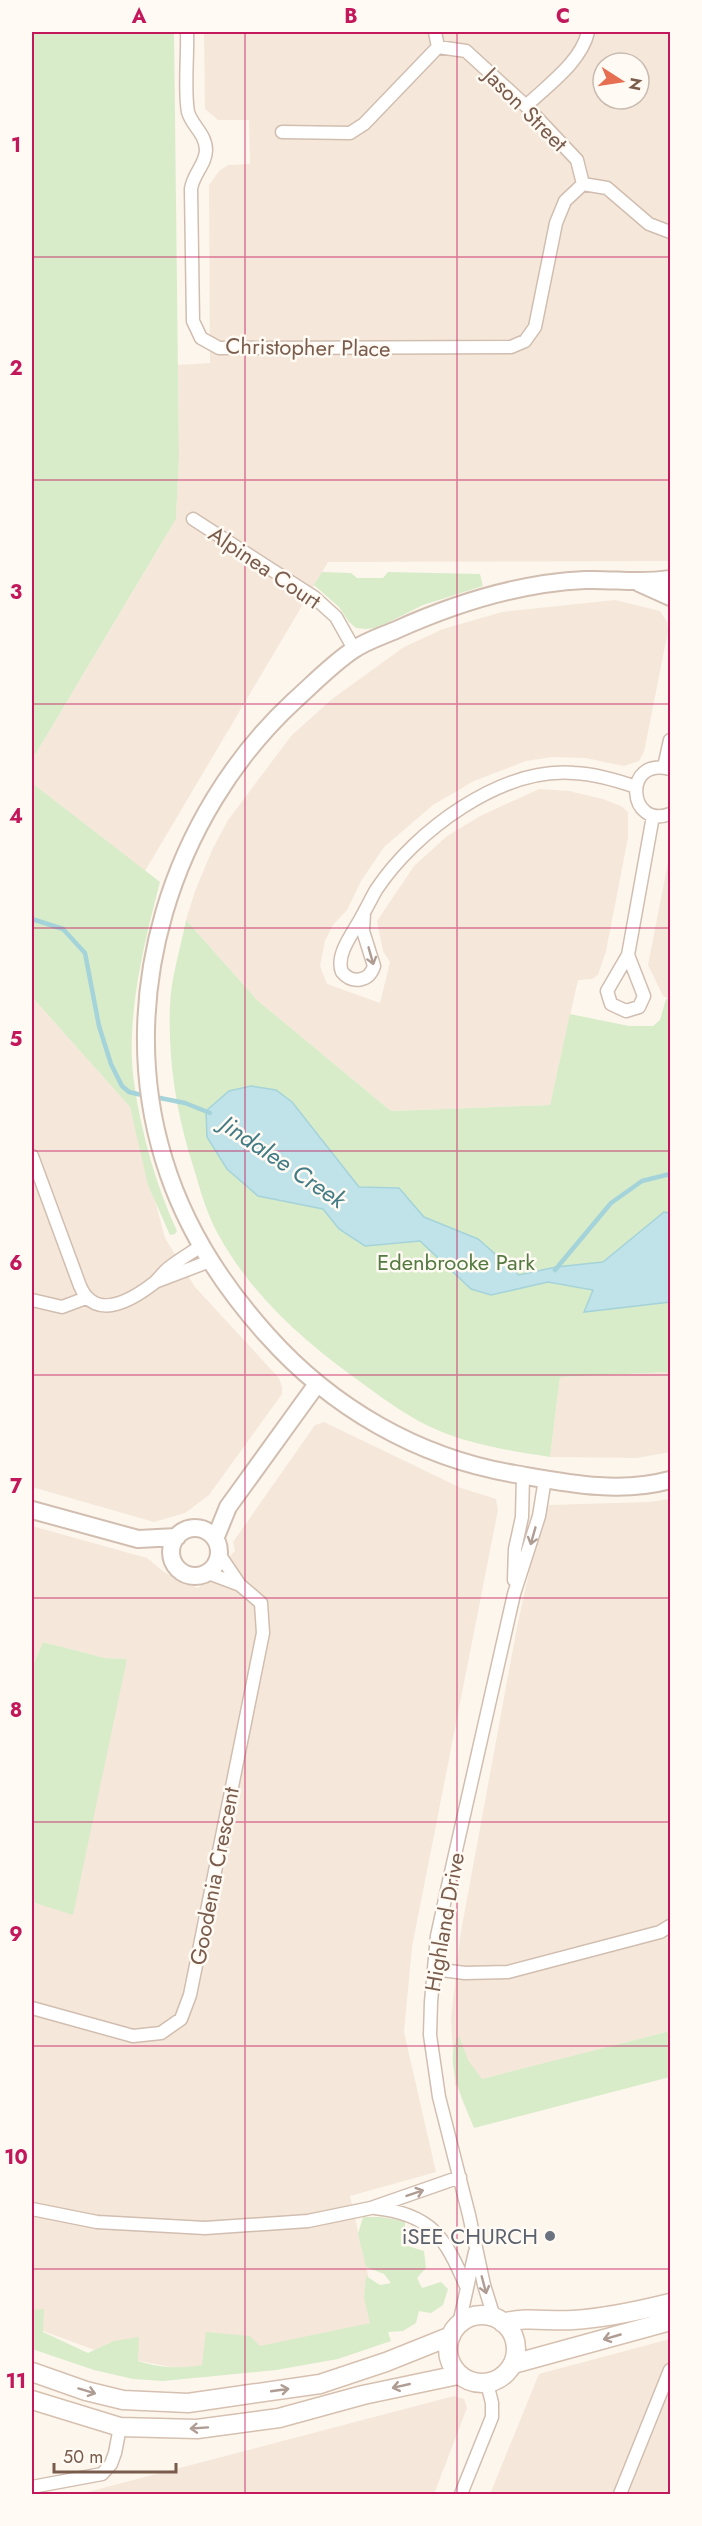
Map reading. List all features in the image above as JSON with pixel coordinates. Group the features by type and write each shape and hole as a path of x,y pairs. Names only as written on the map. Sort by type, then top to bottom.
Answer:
{"main road":[{"path":"32,2372 86,2391 123,2400 188,2403 320,2384 386,2362 455,2330 476,2316 499,2320 571,2320 669,2316"},
{"path":"513,2364 669,2316"},
{"path":"455,2330 448,2357 458,2375 468,2381 487,2383 500,2379 513,2364 516,2353 511,2331 499,2320"},
{"path":"32,2400 120,2427 197,2429 257,2422 363,2395 458,2375"}],"street":[{"name":"Christopher Place","path":"187,32 188,111 203,137 206,148 204,159 194,177 191,189 194,321 201,338 219,348 511,347 525,341 535,327 556,223 565,201 583,184"},
{"path":"282,132 350,133 364,124 438,47 435,32"},
{"path":"526,106 574,60 585,45 588,32"},
{"name":"Jason Street","path":"438,47 466,51 526,106 577,160 583,184"},
{"path":"583,184 607,188 649,224 670,232"},
{"name":"Alpinea Court","path":"193,519 314,597 336,617 354,649"},
{"path":"670,579 639,583 584,580 534,585 496,593 419,620 354,649 312,685 257,738 213,798 187,849 169,891 157,944 147,1005 146,1050 153,1109 165,1162 201,1246 245,1310 280,1350 317,1384 343,1404 417,1447 483,1469 595,1487 657,1484 670,1480"},
{"path":"639,583 670,597"},
{"path":"670,740 667,768 653,768 644,773 636,788 639,805 653,816 670,814"},
{"path":"364,913 363,931 374,966 367,977 355,980 343,974 340,962 364,913 377,889 431,829 466,805 501,787 535,775 572,772 610,778 636,788"},
{"path":"628,955 653,816"},
{"path":"32,1156 86,1298 99,1304 115,1305 154,1282 171,1266 201,1246"},
{"path":"154,1282 171,1278 210,1261"},
{"path":"32,1300 62,1307 86,1298"},
{"path":"32,1510 138,1539 188,1575 208,1573 217,1562 217,1547 228,1507 317,1384"},
{"name":"Highland Drive","path":"514,1593 515,1549 522,1517 523,1476"},
{"name":"Highland Drive","path":"499,2320 475,2251 460,2177 439,2097 430,2035 437,1936 514,1593 539,1516 545,1479"},
{"path":"198,1528 228,1507"},
{"path":"173,1562 172,1549 177,1537 188,1529 198,1528 210,1533 217,1547"},
{"path":"138,1539 177,1537"},
{"name":"Goodenia Crescent","path":"32,2008 133,2036 161,2033 181,2019 190,1995 263,1633 261,1603 240,1585 217,1547"},
{"name":"Goodenia Crescent","path":"208,1573 240,1585"},
{"path":"434,1969 508,1972 660,1932 670,1926"},
{"path":"32,2209 97,2222 204,2228 308,2221 371,2208 460,2177"},
{"path":"371,2208 398,2210 418,2218 439,2234 453,2256 466,2286"},
{"name":"Highland Drive","path":"455,2330 475,2251"},
{"path":"620,2494 670,2370"},
{"path":"460,2494 492,2417 492,2403 487,2383"},
{"path":"32,2487 102,2474 111,2464 120,2427"}],"shaded area":[{"path":"204,32 670,32 670,561 328,562 145,871 32,783 32,760 176,519 179,457 178,365 210,363 209,185 219,171 228,165 250,164 249,120 218,120 205,109"},
{"path":"615,600 660,611 667,622 668,631 644,752 639,761 624,766 585,758 552,757 526,761 474,781 433,805 384,847 361,881 347,910 333,925 325,941 320,966 327,984 380,1003 390,962 383,951 377,921 414,866 447,836 482,815 539,789 569,791 621,806 628,812 628,838 606,951 598,975 592,979 578,980 550,1105 391,1111 257,1000 186,920 213,848 228,820 291,736 332,699 404,647 443,629 502,612"},
{"path":"670,852 670,999 663,996 648,965"},
{"path":"32,997 130,1107 165,1238 195,1287 279,1378 282,1387 282,1394 209,1495 185,1513 154,1522 32,1487"},
{"path":"670,1372 670,1452 637,1458 550,1457 560,1377"},
{"path":"324,1422 461,1488 496,1499 498,1510 412,1947 404,2032 436,2172 350,2196 381,2332 237,2364 176,2368 108,2355 32,2327 32,1902 35,1904 127,1659 105,1658 43,1642 32,1667 32,1526 147,1558 164,1572 198,1588 235,1551 233,1542 315,1425"},
{"path":"670,1499 670,2031 455,2086 451,2018 460,1937 517,1627 542,1513 549,1505 649,1502"},
{"path":"670,2339 670,2494 490,2494 539,2374"},
{"path":"454,2396 464,2399 467,2408 434,2494 80,2494"}],"green space":[{"path":"32,32 174,32 179,457 176,519 32,760"},
{"path":"322,572 351,573 357,578 383,578 388,572 480,574 483,586 423,605 377,628 366,629 356,628 339,607 314,585"},
{"path":"32,783 160,882 138,982 132,1033 132,1058 137,1101 145,1139 162,1196 177,1231 175,1234 170,1235 148,1185 130,1107 32,997"},
{"name":"Edenbrooke Park","path":"186,920 257,1000 391,1111 550,1105 570,1014 629,1026 653,1026 660,1020 666,999 670,999 670,1372 560,1377 550,1457 477,1443 426,1425 391,1404 302,1336 265,1299 232,1257 218,1234 205,1205 189,1153 176,1098 170,1043 172,984"},
{"path":"43,1642 105,1658 127,1659 73,1915 32,1902 32,1667"},
{"path":"670,2031 670,2077 474,2128 456,2082 453,2057 454,2046 459,2036 468,2060 482,2079"},
{"path":"363,2217 405,2221 405,2245 424,2251 426,2268 417,2278 422,2288 441,2282 448,2289 443,2305 431,2313 419,2311 416,2323 403,2331 388,2332 391,2341 338,2359 276,2370 163,2381 133,2379 94,2370 32,2349 32,2310 44,2309 43,2332 88,2353 114,2341 139,2337 138,2361 170,2367 202,2365 206,2332 250,2336 260,2346 370,2323 364,2298 366,2276 380,2285 391,2283 384,2274 366,2267 358,2234"}],"water":[{"path":"251,1086 276,1090 292,1102 359,1187 399,1188 424,1217 478,1239 519,1275 556,1267 603,1262 664,1212 670,1213 670,1302 584,1312 593,1290 548,1282 491,1295 471,1289 420,1241 365,1246 339,1229 323,1209 258,1196 227,1169 207,1137 206,1111 229,1091"}],"waterway":[{"name":"Jindalee Creek","path":"32,919 63,929 85,953 99,1026 111,1064 122,1086 129,1092 146,1096"},
{"name":"Jindalee Creek","path":"155,1097 185,1103 210,1113"},
{"path":"555,1270 611,1203 642,1181 670,1174"}],"place":[{"name":"iSEE CHURCH","path":"550,2236"}]}
